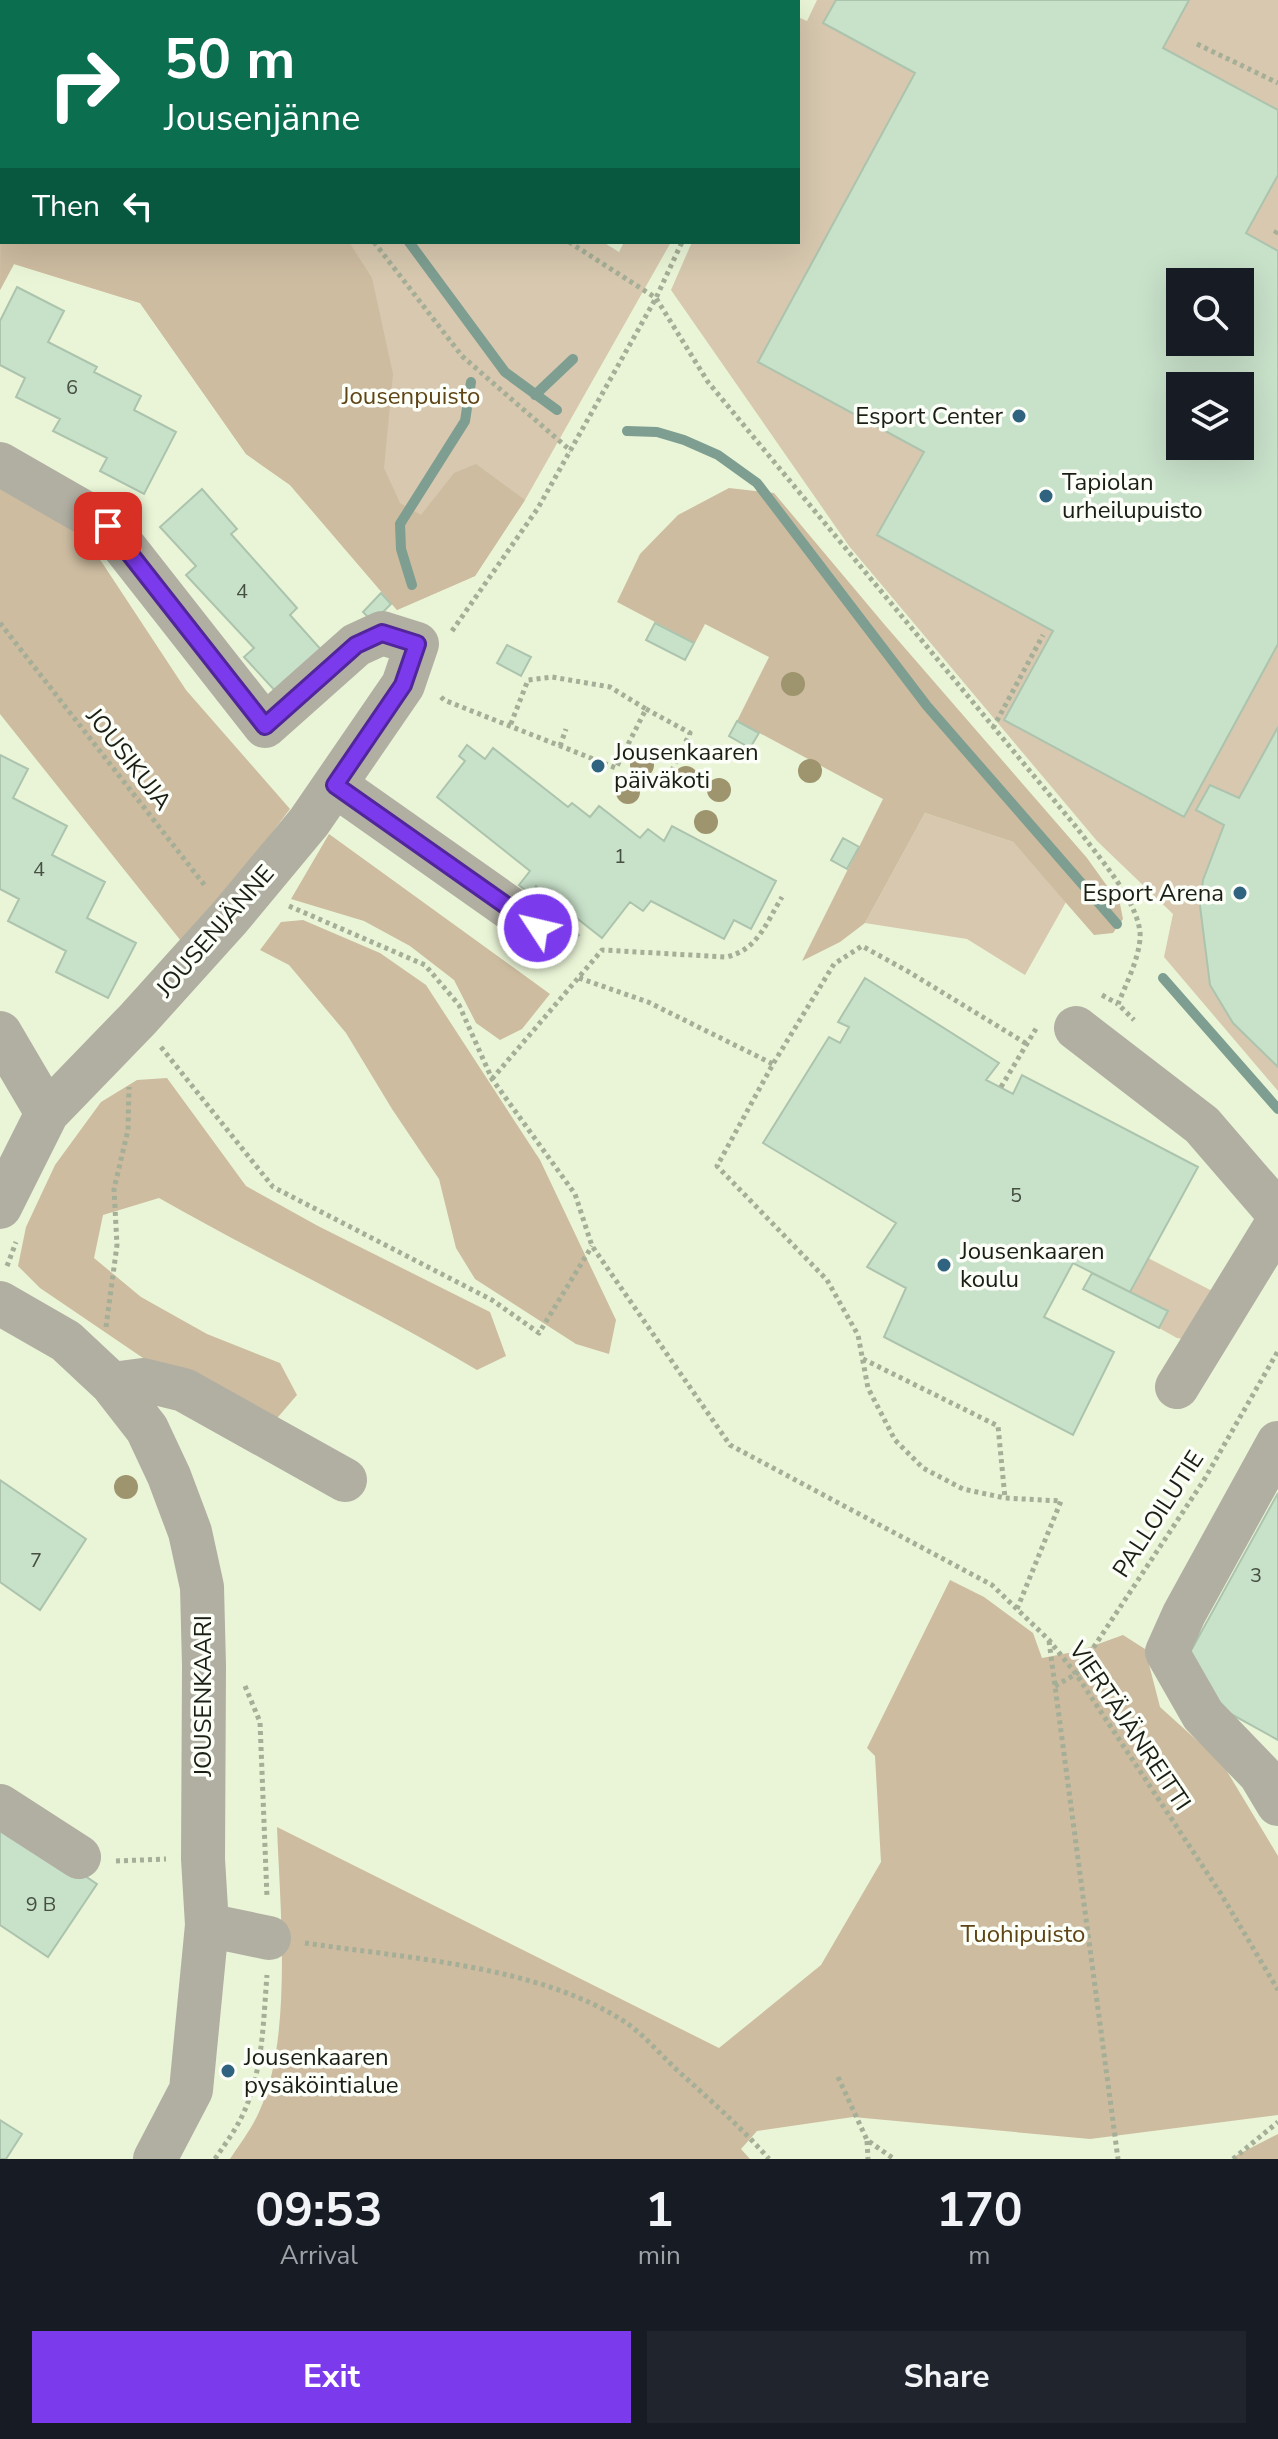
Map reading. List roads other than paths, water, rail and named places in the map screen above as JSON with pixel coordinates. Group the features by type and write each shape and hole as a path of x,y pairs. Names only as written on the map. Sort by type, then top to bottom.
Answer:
{"street":[{"name":"JOUSENJÄNNE","path":"0,464 108,526 265,726 356,645 382,633 417,644 403,685 309,822 138,1019 47,1113 0,1207"},
{"path":"335,785 538,928"},
{"path":"1076,1028 1202,1125 1278,1213"},
{"path":"5,1041 47,1113"},
{"path":"1177,1387 1278,1222"},
{"name":"JOUSENKAARI","path":"0,1303 66,1341 112,1384 147,1429 190,1532 202,1587 203,1859 207,1925 191,2090 155,2159"},
{"path":"112,1384 143,1380 184,1390 345,1480"},
{"path":"1278,1443 1184,1614 1167,1652 1203,1715 1260,1774 1278,1804"},
{"path":"0,1806 92,1859"},
{"path":"207,1925 269,1938"}],"waterway":[{"path":"410,244 505,372 557,410"},
{"path":"535,395 573,359"},
{"path":"412,585 401,549 400,524 465,421 471,382"},
{"path":"627,431 657,432 684,440 718,455 757,483 927,706 1117,924"},
{"path":"1163,978 1278,1109"}],"place":[{"name":"Esport Center","path":"1019,416"},
{"name":"Tapiolan urheilupuisto","path":"1046,496"},
{"name":"Jousenkaaren päiväkoti","path":"598,766"},
{"name":"Esport Arena","path":"1240,893"},
{"name":"Jousenkaaren koulu","path":"944,1265"},
{"name":"Jousenkaaren pysäköintialue","path":"228,2071"}],"park label":[{"name":"Jousenpuisto","path":"411,396"},
{"name":"Tuohipuisto","path":"1023,1934"}]}
